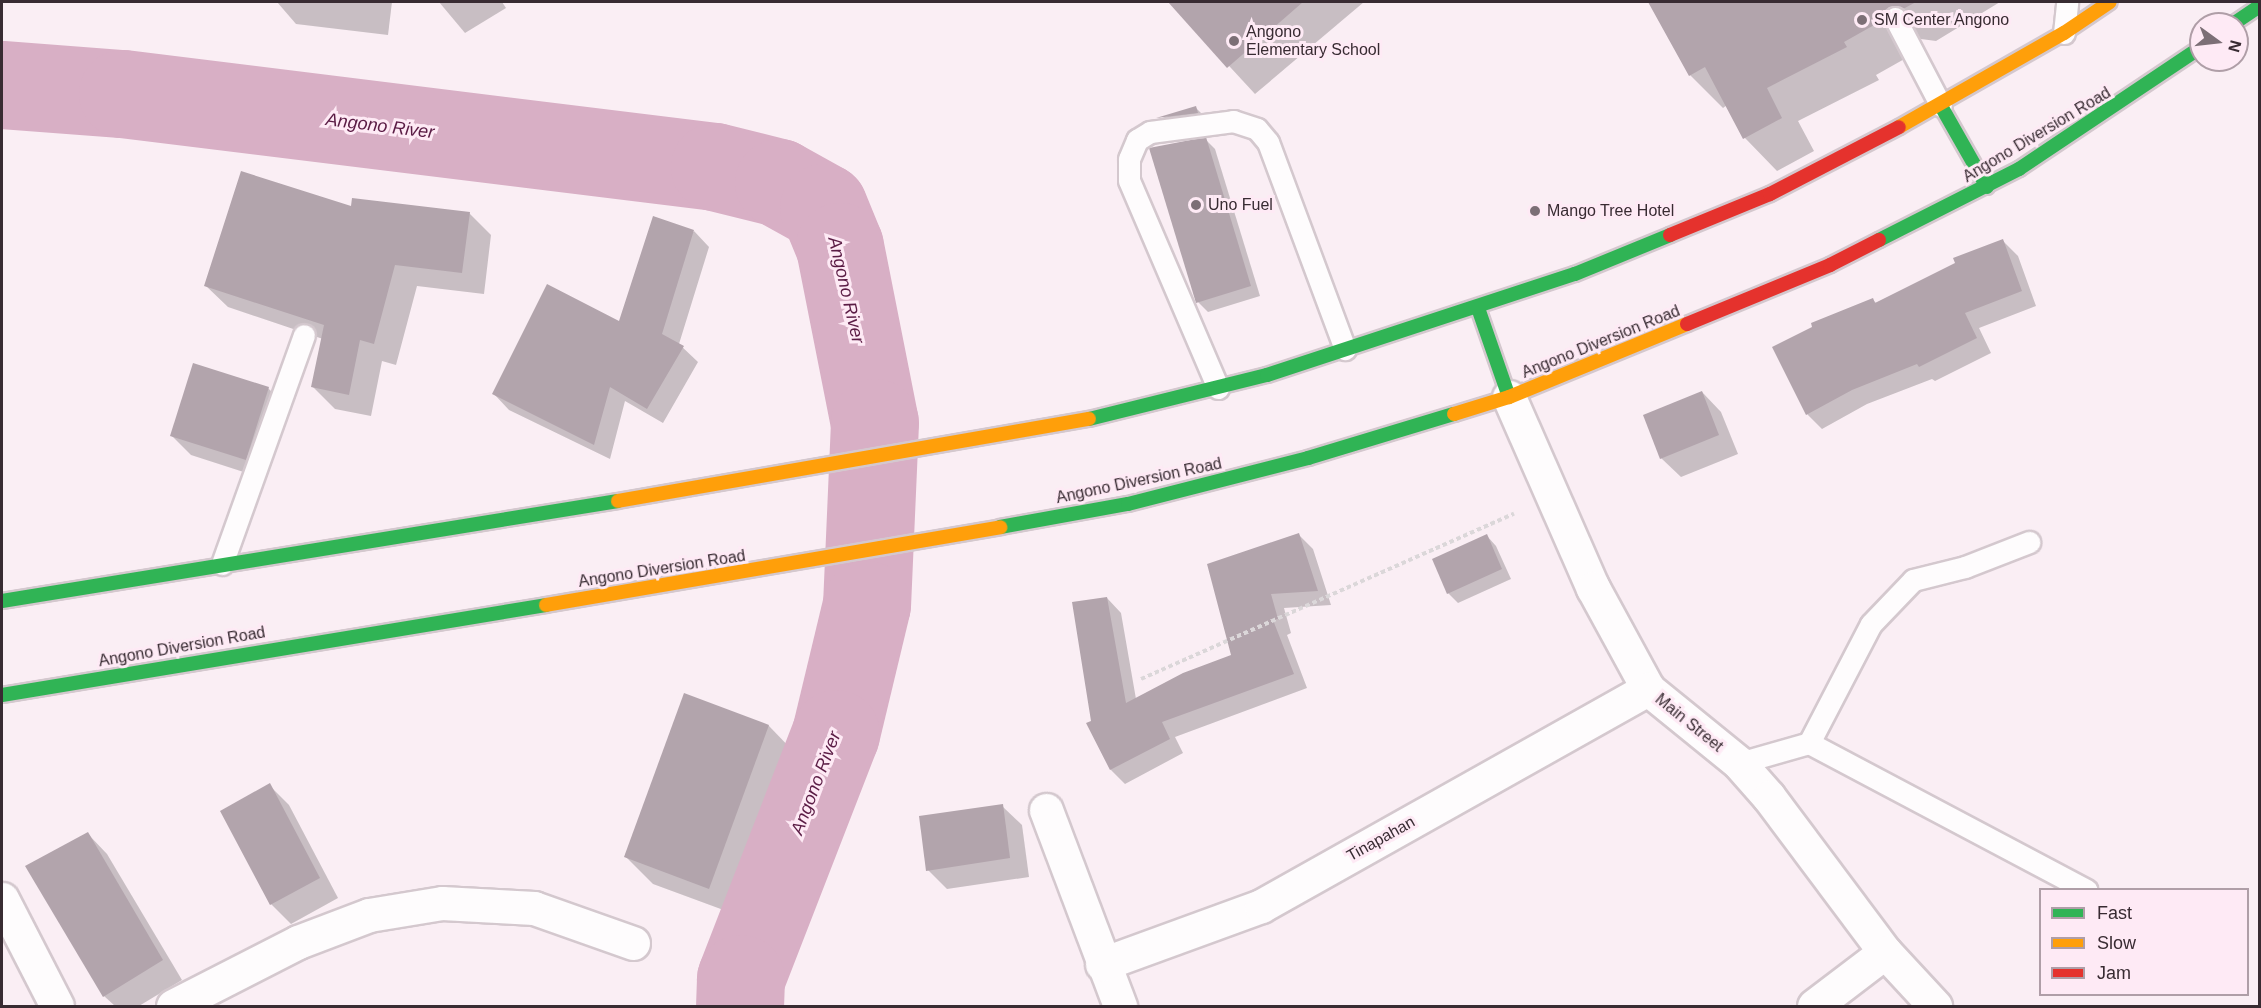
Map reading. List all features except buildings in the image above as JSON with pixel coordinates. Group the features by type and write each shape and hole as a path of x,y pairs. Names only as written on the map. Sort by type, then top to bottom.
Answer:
{"main road":[{"path":"2,601 705,487 1113,415 1218,388 1478,308 1575,274 1770,194 1941,106 2064,33 2110,2"},
{"name":"Angono Diversion Road","path":"2,695 721,576 1128,504 1308,458 1509,397 1756,297 1987,187 2097,120 2189,55"},
{"path":"1941,106 1987,187"},
{"path":"1478,308 1509,397"}],"street":[{"name":"Main Street","path":"1509,397 1593,588 1648,689 1739,763 1770,797 1885,952 1935,1006"},
{"name":"Tinapahan","path":"1102,964 1261,906 1648,689"},
{"path":"1046,810 1102,964 1120,1006"},
{"path":"2,899 57,1006"},
{"path":"173,1006 298,942 369,915 442,903 534,908 633,943"},
{"path":"1814,1006 1885,952"}],"lane":[{"path":"2064,33 2067,2"},
{"path":"1895,18 1941,106"},
{"path":"1218,388 1129,180 1129,159 1137,140 1149,132 1233,121 1257,129 1268,142 1345,350"},
{"path":"222,564 304,335"},
{"path":"1809,743 1871,624 1913,580 1965,567 2029,542"},
{"path":"1739,763 1809,743 2083,888"}],"path":[{"path":"1141,679 1553,497"}],"waterway":[{"name":"Angono River","path":"2,85 123,94 715,167 779,183 824,208 840,247 875,423 867,605 836,734 741,979 740,1006"}],"traffic: fast":[{"path":"2249,13 2260,6"},
{"path":"1879,240 2019,169 2189,55"},
{"path":"1941,106 1987,187"},
{"path":"1089,419 1267,375 1575,274 1670,235"},
{"path":"1478,308 1509,397"},
{"path":"1000,527 1128,504 1308,458 1454,414"},
{"path":"2,601 618,501"},
{"path":"2,695 546,605"}],"traffic: slow":[{"path":"1899,127 2064,33 2110,2"},
{"path":"1454,414 1509,397 1687,324"},
{"path":"618,501 1089,419"},
{"path":"546,605 1000,527"}],"traffic: jam":[{"path":"1670,235 1770,194 1899,127"},
{"path":"1687,324 1830,265 1879,240"}],"place":[{"name":"SM Center Angono","path":"1862,20"},
{"name":"Angono Elementary School","path":"1234,41"},
{"name":"Uno Fuel","path":"1196,205"},
{"name":"Mango Tree Hotel","path":"1535,211"}]}
